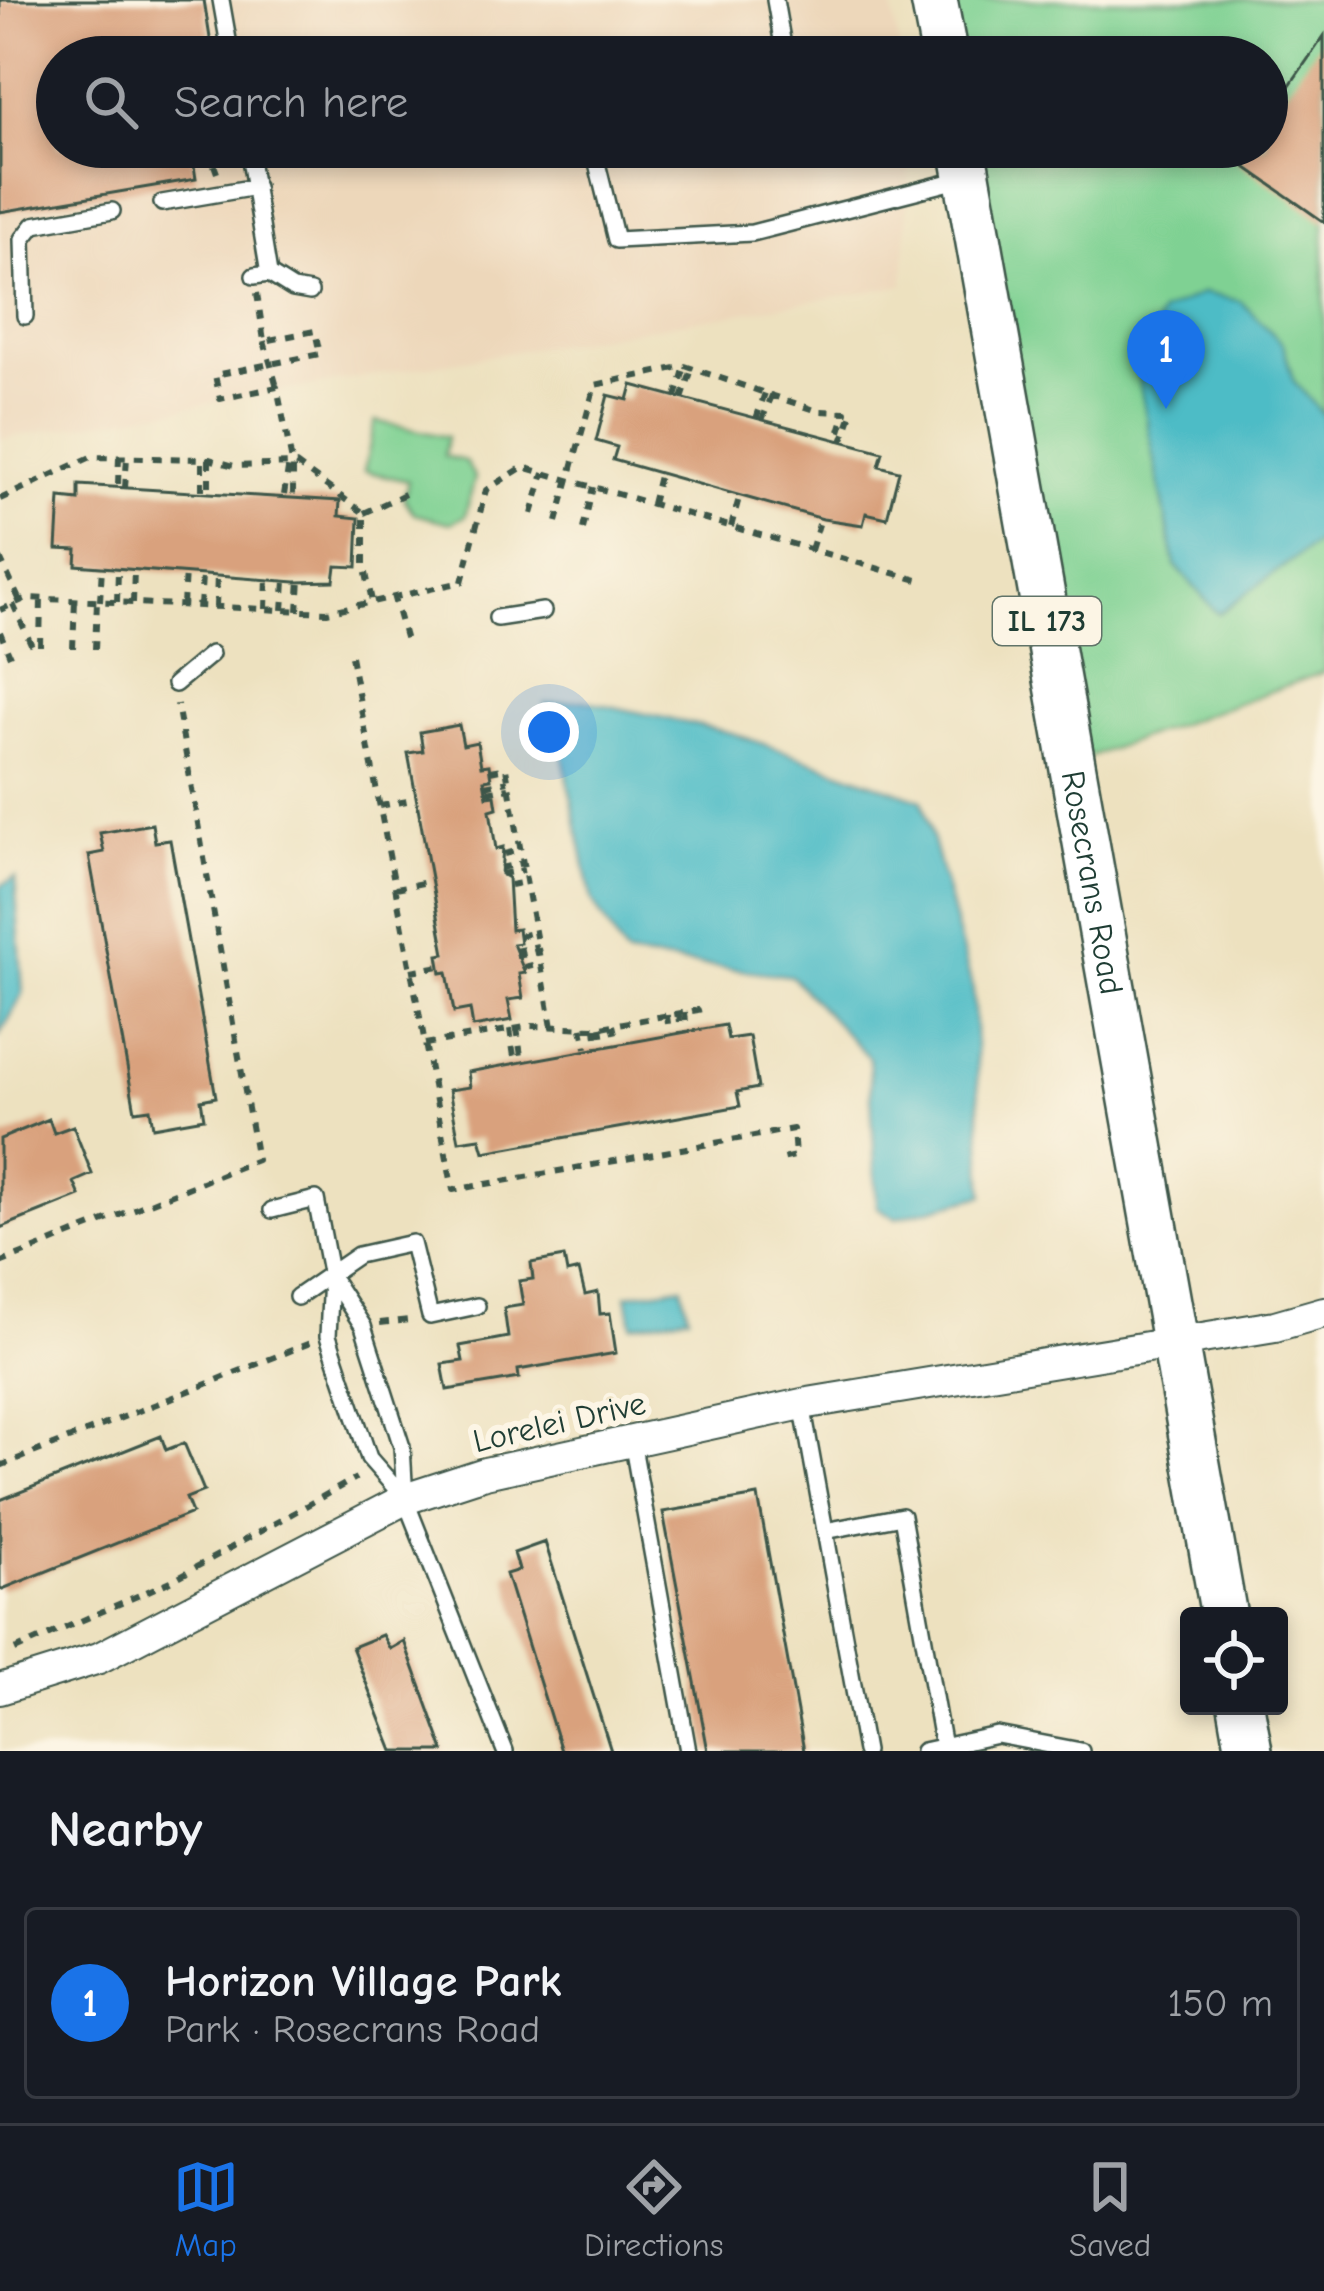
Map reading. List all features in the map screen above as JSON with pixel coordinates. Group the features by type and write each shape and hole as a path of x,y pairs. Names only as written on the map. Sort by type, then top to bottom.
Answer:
{"main road":[{"path":"934,0 941,36"},
{"name":"Rosecrans Road","path":"965,168 1222,1607"},
{"path":"1243,1715 1249,1751"}],"street":[{"name":"Lorelei Drive","path":"0,1689 99,1658 405,1499 484,1473 802,1404 1275,1326 1324,1312"}],"lane":[{"path":"221,0 227,36"},
{"path":"775,0 781,36"},
{"path":"252,168 261,275 293,290 310,292"},
{"path":"597,168 616,240 752,233 946,168"},
{"path":"162,203 256,187"},
{"path":"25,316 22,239 34,225 112,212"},
{"path":"496,618 543,611"},
{"path":"175,684 211,654"},
{"path":"272,1210 316,1199 331,1277 328,1336 369,1458 405,1499"},
{"path":"296,1297 358,1255 412,1243 430,1316 477,1306"},
{"path":"331,1277 363,1327 402,1447 405,1499 505,1751"},
{"path":"802,1404 865,1751"},
{"path":"632,1441 688,1751"},
{"path":"825,1531 902,1516 943,1747"},
{"path":"923,1751 997,1736 1081,1751"}],"path":[{"path":"215,168 224,191"},
{"path":"261,275 264,341 289,463 288,496"},
{"path":"264,341 315,332 320,354 215,375 220,399 277,387"},
{"path":"679,398 688,368"},
{"path":"557,522 596,386 688,368 769,391 818,411 846,412 839,442"},
{"path":"759,420 769,391"},
{"path":"122,486 123,457"},
{"path":"0,500 92,458 206,459 234,466 289,463 364,513"},
{"path":"206,459 206,491"},
{"path":"0,610 41,598 327,612 462,581 485,496 524,467 925,582"},
{"path":"532,514 544,473"},
{"path":"652,504 659,476"},
{"path":"583,530 593,487"},
{"path":"472,490 485,496"},
{"path":"364,513 405,494"},
{"path":"731,526 739,498"},
{"path":"364,513 364,564 372,601"},
{"path":"811,550 821,518"},
{"path":"0,558 36,646 41,598"},
{"path":"95,649 102,567"},
{"path":"133,603 134,568"},
{"path":"116,602 118,571"},
{"path":"183,605 185,572"},
{"path":"216,607 217,573"},
{"path":"200,606 202,576"},
{"path":"266,609 267,576"},
{"path":"298,611 300,579"},
{"path":"283,610 286,581"},
{"path":"393,596 406,641"},
{"path":"73,648 75,600"},
{"path":"0,632 10,656"},
{"path":"351,656 453,1190 793,1129 795,1156 782,1159"},
{"path":"0,1263 257,1160 175,684"},
{"path":"490,771 506,769 552,1027"},
{"path":"486,789 509,785"},
{"path":"496,802 511,799"},
{"path":"380,806 413,800"},
{"path":"504,854 520,850"},
{"path":"501,871 524,867"},
{"path":"396,888 428,882"},
{"path":"510,885 526,882"},
{"path":"519,936 536,932"},
{"path":"515,953 538,949"},
{"path":"524,967 541,963"},
{"path":"411,971 440,966"},
{"path":"425,1044 514,1029 599,1028 698,1010 700,1020"},
{"path":"682,1012 684,1033"},
{"path":"667,1016 669,1033"},
{"path":"614,1025 617,1042"},
{"path":"583,1028 586,1048"},
{"path":"599,1028 601,1048"},
{"path":"514,1029 518,1064"},
{"path":"363,1327 430,1316"},
{"path":"0,1466 328,1336"},
{"path":"4,1654 151,1591 363,1475"}],"shaded area":[{"path":"0,0 891,0 897,36 36,36 36,168 909,168 904,285 0,439"}],"green space":[{"path":"932,0 1324,0 1324,672 1072,763 963,168 1288,168 1288,36 939,36"},
{"path":"375,421 447,437 444,456 465,461 475,478 465,516 450,523 414,514 404,498 408,481 364,471"}],"water":[{"path":"1203,293 1240,301 1283,344 1293,380 1324,416 1324,537 1218,614 1175,565 1138,374 1161,313"},
{"path":"583,700 732,733 922,800 973,990 984,1195 896,1218 877,1207 869,1058 791,976 626,956 592,901 557,726 545,704"},
{"path":"15,878 23,994 0,1035 0,886"},
{"path":"682,1286 688,1315 632,1325 627,1295"}],"building":[{"path":"0,0 204,0 210,36 36,36 36,168 194,168 196,179 0,212"},
{"path":"1324,36 1324,222 1247,168 1288,168 1288,88"},
{"path":"632,385 883,452 879,466 899,471 887,518 866,513 863,525 823,519 613,460 617,447 596,441 608,395 628,400"},
{"path":"79,485 340,501 339,516 359,518 357,567 336,566 334,581 296,582 76,565 77,550 57,549 60,498 79,500"},
{"path":"459,725 463,745 477,742 481,766 489,765 491,779 484,780 487,796 495,795 497,808 490,810 496,849 503,847 501,874 508,878 511,930 518,929 520,943 513,944 525,973 519,974 523,998 508,1000 512,1020 473,1027 470,1009 454,1012 447,972 441,973 438,955 445,954 408,753 423,751 420,732"},
{"path":"152,824 155,842 170,840 216,1097 201,1100 204,1118 153,1127 150,1109 135,1111 89,855 104,852 100,833"},
{"path":"725,1025 728,1039 749,1036 758,1088 737,1092 740,1106 484,1152 480,1138 459,1141 449,1090 470,1087 468,1072"},
{"path":"49,1119 54,1133 73,1126 92,1174 74,1182 80,1196 0,1228 0,1139"},
{"path":"564,1257 567,1273 579,1270 585,1295 598,1292 600,1314 610,1313 616,1353 518,1370 519,1378 447,1390 442,1364 463,1361 460,1346 508,1337 504,1308 523,1305 519,1281 533,1279 531,1263"},
{"path":"161,1436 166,1450 184,1443 204,1491 186,1498 192,1513 0,1590 0,1500"},
{"path":"758,1496 804,1751 708,1751 663,1512"},
{"path":"545,1542 611,1751 561,1751 506,1574 519,1570 514,1553"},
{"path":"382,1635 390,1649 404,1641 444,1751 393,1751 352,1647"}],"place":[{"name":"Horizon Village Park","path":"1166,409"}]}
